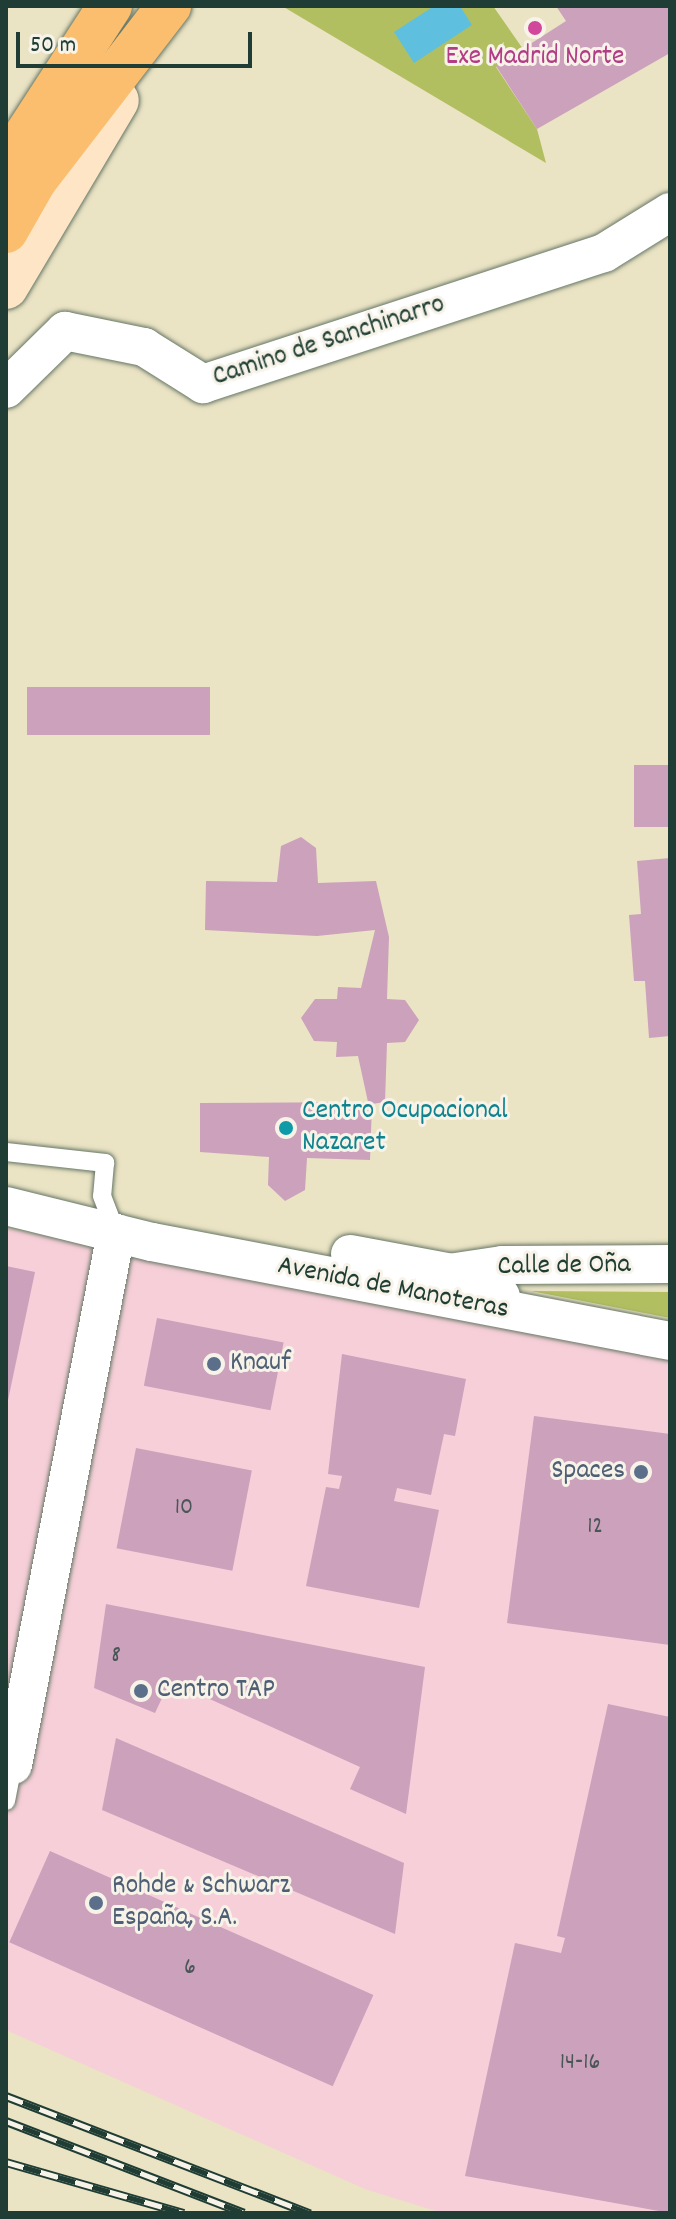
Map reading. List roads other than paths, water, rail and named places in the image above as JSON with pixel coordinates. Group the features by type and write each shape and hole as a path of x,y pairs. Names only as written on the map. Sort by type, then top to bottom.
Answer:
{"highway":[{"path":"6,165 89,6"},
{"path":"6,165 110,6"},
{"path":"6,231 35,180 169,6"}],"street":[{"path":"6,287 176,6"},
{"name":"Camino de Sanchinarro","path":"6,389 65,331 144,347 203,384 604,253 670,212"},
{"name":"Avenida de Manoteras","path":"6,1206 269,1265 670,1341"},
{"path":"9,1783 116,1233 317,1249 453,1273 549,1319"},
{"name":"Calle de Oña","path":"269,1265 318,1265 410,1281 453,1273 670,1264"}],"lane":[{"path":"6,1152 105,1163 102,1196 116,1233"}],"water":[{"path":"434,6 460,6 472,25 414,63 394,32"}],"railway":[{"path":"6,2096 310,2213"},
{"path":"6,2121 244,2213"},
{"path":"6,2162 184,2213"}],"place":[{"name":"Exe Madrid Norte","path":"535,28"},
{"name":"Centro Ocupacional Nazaret","path":"286,1128"},
{"name":"Knauf","path":"214,1364"},
{"name":"Spaces","path":"641,1472"},
{"name":"Centro TAP","path":"141,1691"},
{"name":"Rohde & Schwarz España, S.A.","path":"96,1903"}]}
